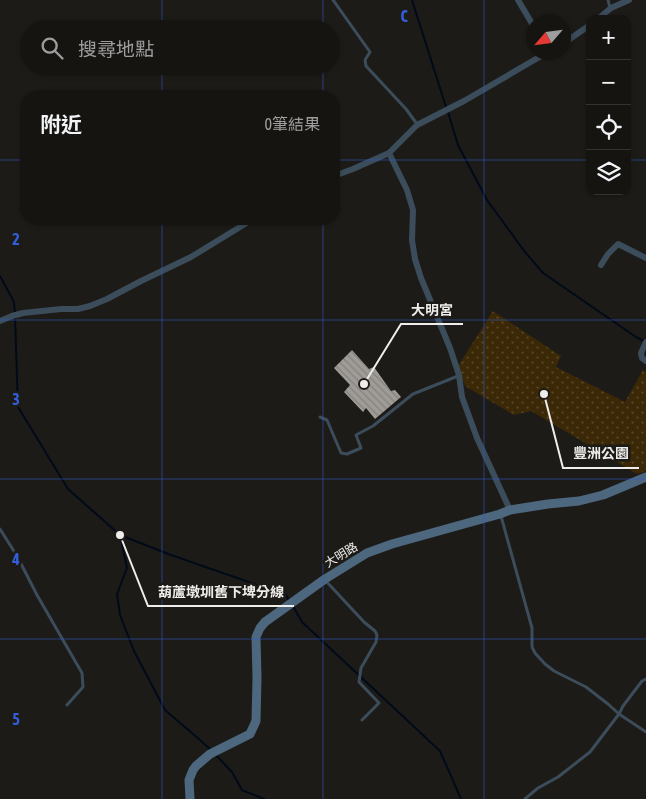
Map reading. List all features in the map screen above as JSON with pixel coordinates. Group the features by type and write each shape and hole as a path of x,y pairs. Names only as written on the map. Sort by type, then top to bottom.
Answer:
{"street":[{"path":"518,0 527,15"},
{"path":"603,15 611,8 629,0"},
{"path":"571,38 586,28"},
{"path":"340,174 389,153 417,125 464,102 535,60"},
{"path":"389,153 407,190 413,210 412,240 418,269 450,348 459,375 462,397 477,438 510,510"},
{"path":"0,321 23,313 78,309 90,306 191,257 243,225"},
{"path":"601,265 618,244 646,258"},
{"path":"645,343 642,358 646,361"},
{"name":"大明路","path":"190,799 189,780 196,766 210,754 250,734 256,721 256,637 260,628 265,622 325,579 367,553 392,544 510,510 579,501 603,495 646,477"}],"lane":[{"path":"333,0 370,52 365,60 366,66 406,109 417,125"},
{"path":"608,0 611,8"},
{"path":"320,417 326,420 341,453 347,454 361,448 356,435 373,426 413,394 459,375"},
{"path":"500,514 532,628 531,643 535,653 549,668 586,687 619,714 646,732"},
{"path":"0,529 82,673 83,687 67,705"},
{"path":"325,579 377,635 376,642 360,668 358,682 379,704 362,720"},
{"path":"525,799 538,788 558,777 590,752 642,681 646,680"}],"shaded area":[{"path":"493,311 561,356 556,367 625,402 643,370 646,372 646,471 637,474 531,411 514,415 465,386 458,366"}],"building":[{"path":"352,350 369,369 374,367 391,391 395,390 401,397 375,419 366,408 363,412 344,392 350,385 334,368"}],"waterway":[{"path":"412,0 446,107"},
{"path":"448,112 458,145 487,200 525,252 543,273 644,341"},
{"path":"0,276 14,302 15,313"},
{"path":"15,317 18,407 68,489 120,535 127,568 117,594 120,615 134,651 165,710 212,751"},
{"path":"120,535 286,595 290,602"},
{"path":"293,606 302,622 440,751 461,799"},
{"path":"215,754 232,772 242,790 264,799"}],"place":[{"name":"大明宮","path":"364,384"},
{"name":"豐洲公園","path":"544,394"},
{"name":"葫蘆墩圳舊下埤分線","path":"120,535"}]}
